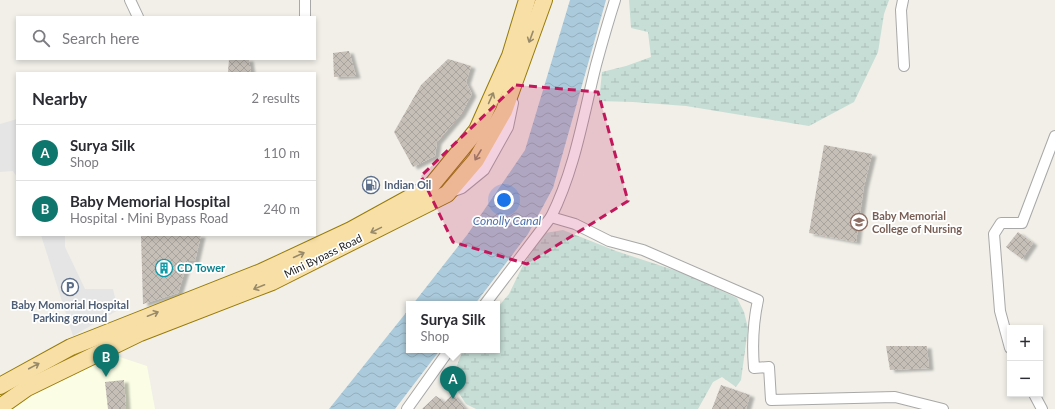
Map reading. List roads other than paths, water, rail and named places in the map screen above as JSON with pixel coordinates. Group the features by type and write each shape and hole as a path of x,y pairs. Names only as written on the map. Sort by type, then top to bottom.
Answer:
{"main road":[{"name":"Mini Bypass Road","path":"0,407 27,388 140,334 272,282 389,216 431,186 477,130 510,56 527,0"},
{"name":"Mini Bypass Road","path":"0,386 68,348 261,272 351,230 447,194 476,160 504,111 544,0"},
{"path":"68,348 78,364"}],"street":[{"path":"130,0 138,16"},
{"path":"305,0 305,16"},
{"path":"487,301 551,217 562,194 575,158 596,64 614,0"},
{"path":"903,0 901,10 904,66"},
{"path":"1007,337 1000,311 994,234 1001,223 1022,223 1055,136"},
{"path":"551,217 575,224 609,241 643,250 758,300 754,318 752,347 754,368 769,367 770,400 833,404 895,397 943,409"},
{"path":"407,409 447,353"},
{"path":"1036,397 1042,409"}],"water":[{"name":"Conolly Canal","path":"570,0 606,0 553,188 528,234 477,301 415,301 467,235 525,150"},
{"path":"406,313 406,353 438,353 395,409 329,409"}],"place":[{"name":"Indian Oil","path":"371,185"},
{"name":"Baby Memorial College of Nursing","path":"859,222"},
{"name":"CD Tower","path":"164,268"},
{"name":"Baby Momorial Hospital Parking ground","path":"70,287"},
{"name":"Baby Memorial Hospital","path":"106,377"},
{"name":"Surya Silk","path":"453,399"}]}
